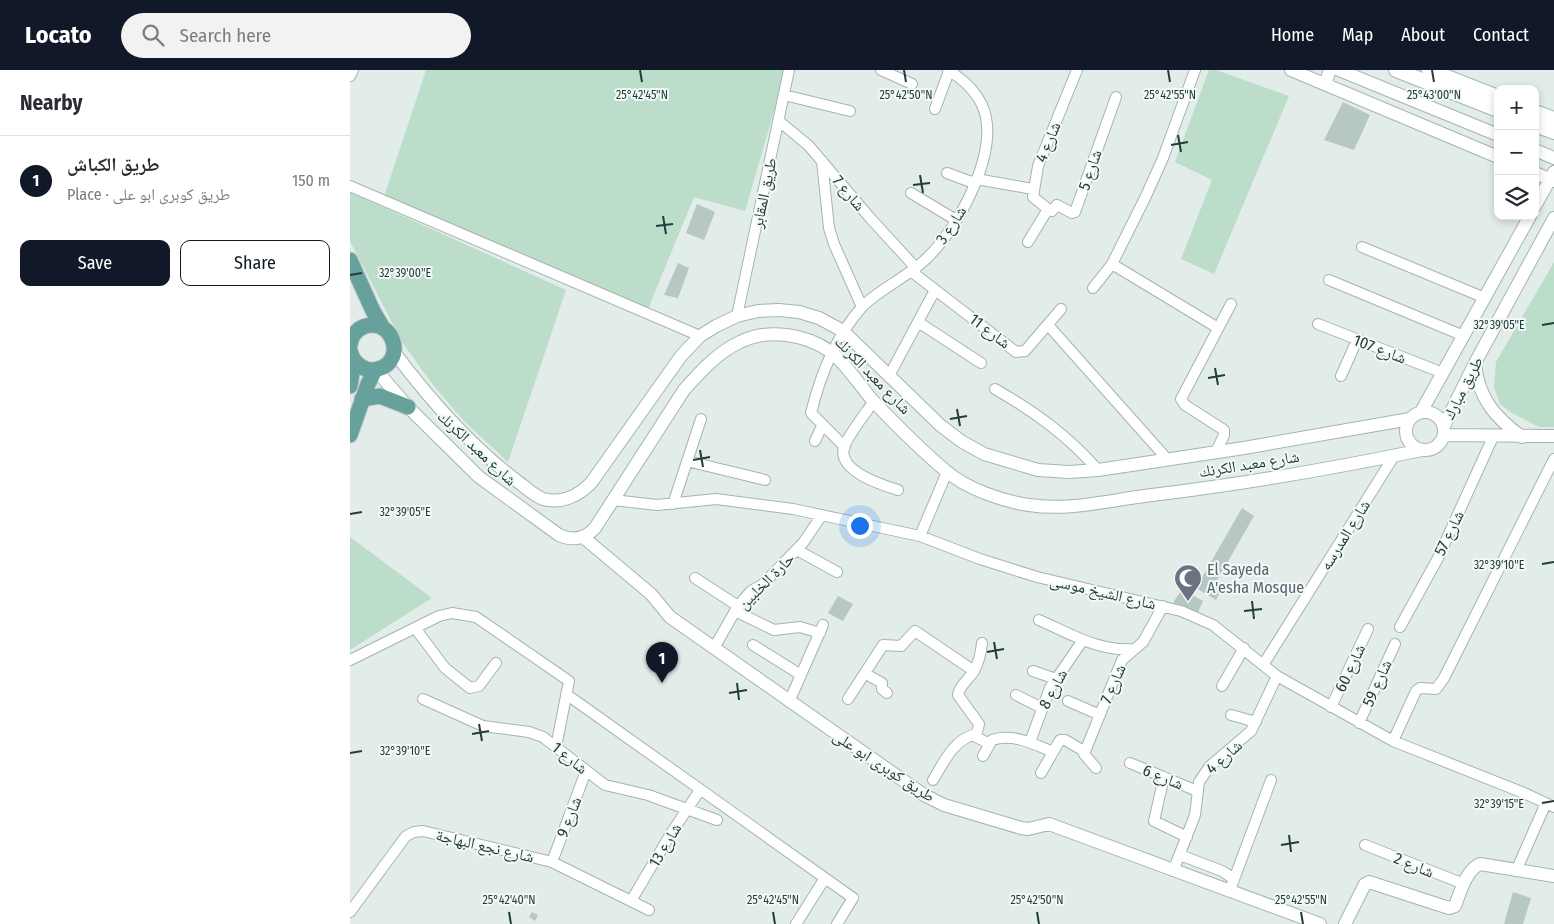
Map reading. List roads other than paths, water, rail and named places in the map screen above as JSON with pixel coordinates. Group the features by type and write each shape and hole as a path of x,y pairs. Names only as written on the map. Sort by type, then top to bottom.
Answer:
{"main road":[{"path":"1396,70 1494,108"},
{"path":"1429,70 1494,95"},
{"path":"1539,113 1554,119"},
{"path":"1539,126 1554,132"},
{"path":"350,260 373,312 392,338 394,352 389,363 376,370 366,369 352,356"},
{"path":"350,322 350,344"},
{"path":"350,341 360,328 376,325 383,328"},
{"path":"350,386 352,356"},
{"path":"350,435 362,399 376,370"},
{"path":"362,399 380,396 408,406"}],"street":[{"path":"350,76 353,70"},
{"name":"طريق المقابر","path":"738,316 789,70"},
{"path":"936,109 948,70"},
{"name":"شارع 3","path":"822,426 811,414 831,353 843,331 862,307 914,270 938,246 956,220 975,181 987,140 982,104 960,77 948,70"},
{"name":"شارع 4","path":"1033,188 1038,166 1077,70"},
{"path":"1093,288 1112,264 1163,158 1195,70"},
{"path":"1292,70 1494,155"},
{"path":"1325,84 1330,70"},
{"path":"1340,70 1494,133"},
{"path":"886,71 912,84"},
{"path":"784,95 850,112"},
{"name":"شارع 5","path":"1048,209 1052,211 1057,205 1072,213 1075,212 1116,97"},
{"name":"شارع 7","path":"779,121 822,160 914,270"},
{"path":"1539,152 1554,158"},
{"path":"822,160 831,236 862,307"},
{"path":"947,173 975,181 1033,188 1034,200 1048,209 1028,242"},
{"path":"1539,174 1553,178 1539,200"},
{"path":"350,186 700,336"},
{"path":"911,193 956,220"},
{"name":"طريق مبارك","path":"1444,431 1475,363 1554,218"},
{"name":"طريق مبارك","path":"1421,412 1528,220"},
{"path":"1362,247 1485,298"},
{"path":"1112,264 1218,328"},
{"name":"شارع 11","path":"914,270 935,290 1016,352 1025,351 1061,309"},
{"path":"1329,280 1464,336"},
{"path":"889,376 935,290"},
{"path":"1216,452 1224,435 1224,430 1185,405 1181,399 1231,304"},
{"name":"شارع معبد الكرنك","path":"394,352 438,406 482,450 507,474 540,498 548,500 564,500 585,489 681,356 700,336 738,316 758,311 800,312 820,318 843,331 940,425 961,441 984,454 1038,470 1068,472 1098,470 1410,419"},
{"path":"918,322 981,363"},
{"name":"شارع 107","path":"1318,324 1443,373"},
{"path":"1048,325 1168,460"},
{"name":"شارع معبد الكرنك","path":"376,370 408,406 479,477 504,497 559,535 574,539 583,537 595,528 684,390 702,370 741,341 761,336 795,336 814,343 831,353 874,401 947,472 964,482 996,496 1029,505 1064,507 1251,483 1422,450"},
{"path":"1340,376 1357,340"},
{"path":"1475,363 1476,378 1488,406 1497,418 1522,437"},
{"path":"995,389 1053,426 1076,444 1098,470"},
{"path":"650,400 669,413"},
{"path":"874,401 844,447 845,459 852,468 870,480 898,490"},
{"path":"1421,412 1435,415 1444,431 1436,447 1422,450 1409,442 1406,426 1410,419 1421,412"},
{"path":"674,504 701,419"},
{"path":"815,441 822,426 844,447"},
{"path":"1444,431 1493,437 1554,436"},
{"name":"شارع 57","path":"1400,627 1438,558 1493,437"},
{"name":"شارع المدرسه","path":"1263,664 1394,456"},
{"path":"1393,741 1416,691 1420,688 1436,689 1444,678 1554,459"},
{"path":"687,461 766,480"},
{"path":"920,536 947,472"},
{"name":"شارع الشيخ موسى","path":"612,500 643,504 674,504 716,499 793,509 920,536 980,559 1037,577 1181,610 1213,625 1277,676 1393,741 1550,805"},
{"name":"حارة الخلبين","path":"714,648 737,608 751,591 762,585 797,550 810,535 822,515"},
{"name":"طريق كوبرى ابو على","path":"583,537 651,594 670,617 905,783 944,805 1025,829 1049,824 1173,871 1232,884 1320,924"},
{"path":"797,550 837,572"},
{"path":"695,578 737,608 774,630 800,627 821,629 789,702"},
{"name":"شارع 7","path":"1084,752 1122,660 1143,642 1163,606"},
{"path":"350,660 440,616 452,612 476,617 569,681 556,747"},
{"path":"1039,620 1083,640 1114,650 1136,649"},
{"path":"415,628 445,668 470,688 479,686 496,662"},
{"name":"شارع 60","path":"1331,707 1368,629"},
{"path":"848,698 866,674 883,645 901,646 915,631 974,671"},
{"name":"شارع 8","path":"1030,742 1042,708 1056,679 1083,640"},
{"path":"976,734 979,724 958,692 974,671 982,643"},
{"name":"شارع 59","path":"1359,723 1395,644"},
{"path":"753,645 802,675"},
{"path":"1222,686 1244,648"},
{"path":"1033,671 1056,679"},
{"path":"866,674 882,684 882,689 888,693"},
{"name":"شارع 4","path":"1173,871 1195,815 1197,791 1204,774 1244,739 1256,722 1277,676"},
{"path":"566,694 853,898 837,924"},
{"path":"1016,695 1042,708"},
{"name":"شارع 1","path":"424,700 483,726 536,734 605,785 648,795 717,820"},
{"path":"1068,701 1100,716"},
{"path":"1231,714 1256,722"},
{"path":"976,734 978,738 988,744"},
{"path":"933,780 956,744 962,739 976,734"},
{"path":"983,756 988,744 996,739 1007,738 1030,742 1053,752"},
{"path":"1041,773 1062,740 1084,752 1085,758 1096,768"},
{"name":"شارع 6","path":"1130,763 1197,791"},
{"name":"شارع 9","path":"552,862 586,771"},
{"path":"1164,777 1154,821 1187,838"},
{"path":"1232,884 1271,780"},
{"name":"شارع 13","path":"631,901 700,790"},
{"path":"1516,871 1550,805"},
{"name":"شارع نجع البهاجة","path":"350,912 400,842 414,832 423,831 552,862 649,910"},
{"name":"شارع 2","path":"1365,845 1464,884"},
{"path":"1180,855 1222,871 1232,884"},
{"path":"1345,924 1365,884 1369,882 1449,908 1455,906 1464,884 1476,866 1480,864 1554,876"},
{"path":"796,924 825,878"}],"place":[{"name":"El Sayeda A'esha Mosque","path":"1188,602"},
{"name":"طريق الكباش","path":"662,683"}]}
